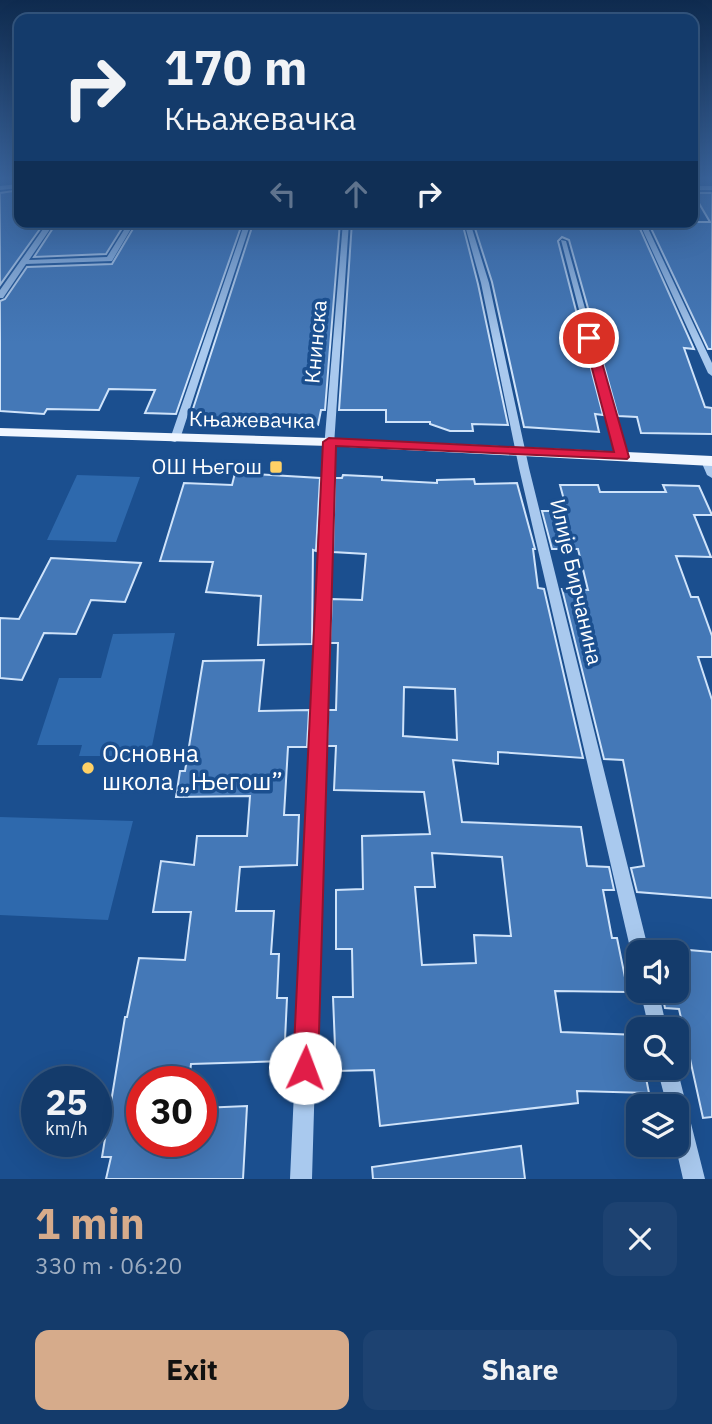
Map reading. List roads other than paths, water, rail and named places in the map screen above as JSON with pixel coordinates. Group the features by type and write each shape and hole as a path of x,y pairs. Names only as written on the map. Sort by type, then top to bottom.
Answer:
{"main road":[{"name":"Књажевачка","path":"0,432 329,442 622,457 710,466"}],"street":[{"path":"0,296 44,233"},
{"path":"23,262 108,259 125,233"},
{"path":"175,439 244,233"},
{"name":"Книнска","path":"301,1179 329,442 345,233"},
{"name":"Илије Бирчанина","path":"470,233 485,284 520,452 637,940"},
{"path":"647,233 712,373"},
{"path":"562,242 622,457"},
{"path":"689,1157 694,1179"}],"place":[{"name":"ОШ Његош","path":"276,467"},
{"name":"Основна школа „Његош”","path":"88,768"}]}
